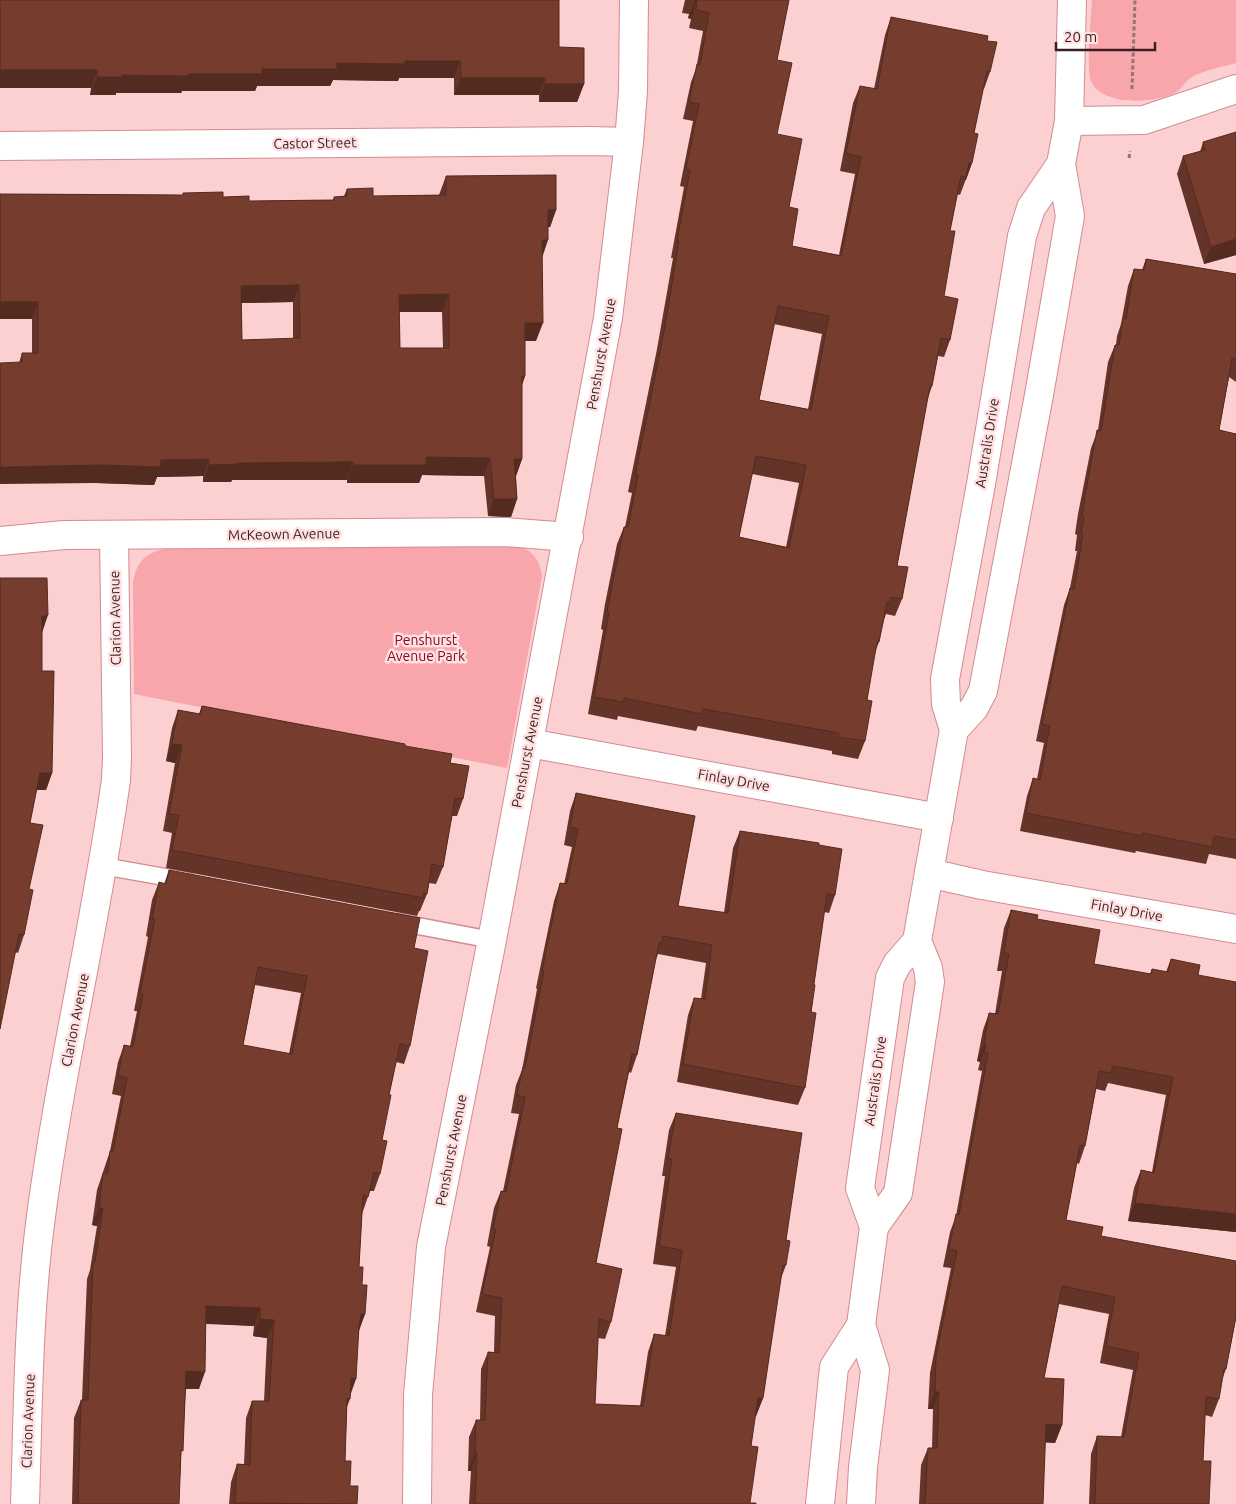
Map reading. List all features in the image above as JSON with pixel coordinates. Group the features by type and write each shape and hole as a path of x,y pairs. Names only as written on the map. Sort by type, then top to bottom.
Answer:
{"street":[{"name":"Penshurst Avenue","path":"417,1504 418,1395 431,1247 569,537 608,318 634,91 634,0"},
{"name":"Australis Drive","path":"954,730 974,708 983,691 1039,394 1070,216 1061,164 1069,121 1072,0"},
{"path":"1069,121 1144,120 1236,89"},
{"name":"Castor Street","path":"0,146 591,140 629,142"},
{"name":"Australis Drive","path":"874,1227 898,1193 930,982 928,968 918,941 954,730 946,704 944,679 981,484 1022,236 1031,208 1061,164"},
{"name":"McKeown Avenue","path":"0,541 64,535 505,532 569,537"},
{"name":"Clarion Avenue","path":"25,1504 31,1349 40,1226 60,1099 103,866 116,780 114,535"},
{"name":"Finlay Drive","path":"529,743 938,818"},
{"name":"Finlay Drive","path":"929,873 982,885 1236,929"},
{"name":"Australis Drive","path":"861,1504 863,1467 875,1370 861,1325 874,1227 860,1188 890,978 897,964 918,941"},
{"name":"Australis Drive","path":"820,1504 834,1367 861,1325"}],"lane":[{"path":"103,866 206,885"},
{"path":"379,918 492,940"}],"path":[{"path":"1129,158 1135,0"}],"green space":[{"path":"1092,0 1236,0 1236,63 1197,75 1175,93 1155,99 1117,99 1106,95 1097,89 1091,81 1090,75 1089,42"},
{"name":"Penshurst Avenue Park","path":"414,545 520,546 533,554 540,566 542,576 507,768 134,694 133,584 136,571 142,560 152,553 165,549"}],"building":[{"path":"0,0 559,0 559,47 584,48 584,84 545,84 545,78 461,78 460,61 405,61 405,64 337,63 337,69 262,69 262,74 188,74 188,76 122,75 122,77 97,77 97,70 0,70"},
{"path":"789,0 777,60 792,63 777,134 802,139 789,207 798,209 792,246 841,256 861,157 846,153 860,86 877,89 891,17 988,36 987,41 997,42 990,72 987,71 974,133 978,134 972,163 969,163 966,177 961,176 950,231 955,231 944,296 958,299 950,340 941,338 932,386 930,386 897,566 908,567 902,599 891,597 890,603 887,602 879,642 877,642 867,700 872,701 865,741 838,737 839,733 703,709 702,714 624,698 623,702 594,697 612,586 624,527 628,527 638,475 635,475 664,332 679,241 677,241 690,170 686,169 699,104 689,102 697,64 700,65 709,13 696,10 697,1 695,1","holes":["778,306 829,316 811,410 759,400","756,456 806,465 789,548 739,537"]},
{"path":"1236,132 1236,239 1211,247 1183,156 1205,150 1203,142"},
{"path":"556,175 556,210 548,210 548,240 542,240 543,323 525,323 525,376 522,376 522,459 514,459 517,499 494,499 490,458 426,457 426,465 353,465 353,462 344,462 209,465 209,459 161,460 160,467 102,465 0,467 0,363 22,362 22,353 38,353 38,302 0,302 0,194 183,195 183,193 223,192 223,197 249,196 249,201 334,200 334,197 347,196 347,189 373,188 373,196 446,195 446,176","holes":["299,285 300,338 242,340 241,286","449,294 449,348 400,348 399,295"]},
{"path":"1146,259 1236,274 1236,360 1232,358 1219,430 1236,434 1236,840 1214,836 1212,847 1142,833 1142,836 1026,813 1033,778 1040,780 1050,726 1042,724 1070,588 1074,589 1083,534 1081,533 1085,496 1097,430 1101,431 1115,345 1119,345 1123,318 1126,319 1134,269 1144,270"},
{"path":"0,578 47,578 48,615 42,616 42,671 54,671 52,773 40,773 30,823 43,825 29,889 33,890 24,935 19,934 0,1029"},
{"path":"202,706 452,754 450,763 469,766 463,799 455,798 443,867 432,864 427,894 424,893 423,898 172,850 179,815 169,814 182,745 172,744 178,710 200,714"},
{"path":"576,793 695,816 678,906 728,913 740,831 819,843 819,845 842,849 835,895 827,894 814,984 811,1012 816,1013 805,1088 683,1064 694,998 705,999 712,945 663,936 662,943 659,943 637,1055 632,1054 617,1128 622,1129 596,1263 622,1269 611,1322 599,1319 595,1404 643,1406 654,1334 669,1336 682,1250 659,1246 672,1159 668,1158 676,1113 802,1133 786,1240 790,1241 786,1265 783,1265 763,1398 758,1398 751,1446 758,1447 750,1503 756,1504 475,1504 476,1420 485,1420 488,1352 499,1353 502,1298 482,1294 496,1229 493,1229 501,1191 506,1192 525,1097 517,1095 523,1067 525,1068 560,883 567,884 578,829 570,827"},
{"path":"169,870 420,918 414,948 428,951 410,1046 400,1044 382,1140 387,1141 380,1174 374,1172 368,1197 363,1195 359,1267 363,1267 362,1285 367,1285 365,1314 361,1314 359,1326 356,1379 351,1378 350,1399 347,1398 345,1461 351,1461 350,1486 358,1486 357,1504 235,1503 237,1464 250,1465 252,1401 269,1401 274,1320 260,1319 260,1308 206,1306 205,1372 186,1371 179,1504 78,1504 81,1400 88,1400 93,1262 95,1262 103,1208 99,1208 103,1173 108,1173 110,1151 113,1151 127,1078 118,1076 124,1045 133,1047 143,994 140,993 155,919 152,919 159,882 166,884","holes":["258,967 307,976 292,1054 243,1045"]},
{"path":"1011,910 1038,915 1037,919 1100,930 1094,964 1151,974 1152,969 1168,972 1171,959 1200,965 1198,975 1236,982 1236,1214 1135,1203 1141,1170 1154,1173 1173,1077 1113,1066 1111,1073 1099,1071 1085,1146 1080,1145 1066,1220 1103,1227 1101,1236 1236,1261 1236,1316 1226,1369 1224,1369 1219,1399 1206,1397 1203,1461 1211,1461 1209,1504 1095,1504 1097,1436 1124,1437 1139,1353 1106,1346 1115,1297 1062,1286 1044,1378 1064,1379 1062,1425 1046,1424 1043,1504 925,1504 928,1448 937,1448 939,1392 935,1392 936,1356 957,1251 949,1249 956,1214 959,1215 988,1053 984,1053 986,1044 984,1044 989,1013 998,1014 1009,954 1004,953"}]}
